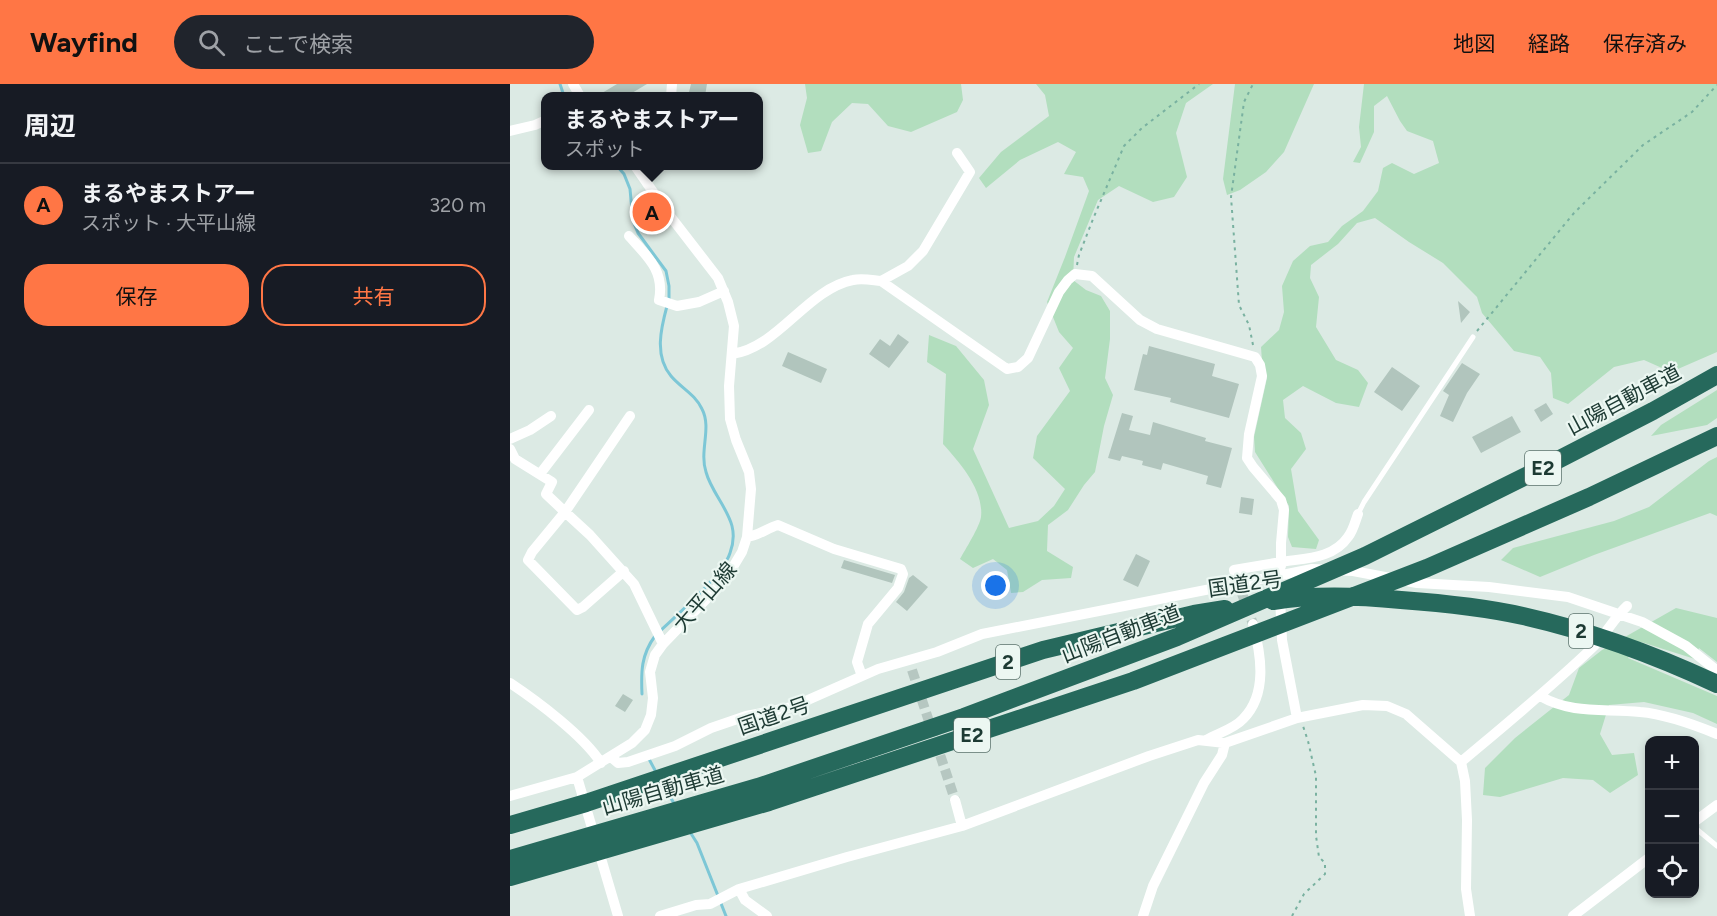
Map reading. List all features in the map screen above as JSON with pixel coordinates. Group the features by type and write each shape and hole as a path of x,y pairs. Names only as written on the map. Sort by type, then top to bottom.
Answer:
{"highway":[{"name":"山陽自動車道","path":"693,815 758,787 964,717 1177,637 1365,556 1551,464 1717,375"},
{"name":"山陽自動車道","path":"510,877 582,847 693,815 769,802 1133,681 1249,631 1427,568 1589,497 1717,436"},
{"name":"国道2号","path":"510,825 586,803 1043,650 1194,614 1280,600 1338,597 1377,598 1489,609 1582,632 1716,676"},
{"name":"山陽自動車道","path":"510,859 582,847"}],"street":[{"path":"510,130 541,122"},
{"path":"881,281 908,266 923,251 951,206 970,172 957,153"},
{"name":"大平山線","path":"510,796 577,777 632,743 645,730 651,714 653,698 650,672 659,637 715,590 742,552 747,537 751,489 749,472 729,419 734,326 724,291 707,263 667,212 638,170"},
{"path":"629,236 652,262 659,278 661,290 659,300 677,306 699,302 724,291"},
{"path":"732,354 758,346 837,284 863,279 881,281 1008,369 1018,367 1028,358 1059,292 1075,274 1092,276 1140,320 1157,329 1255,357 1260,365 1262,376 1249,434 1247,458 1281,500 1284,510 1280,600 1282,640 1298,718"},
{"path":"540,474 589,410"},
{"path":"510,439 530,430 550,416"},
{"path":"624,571 577,610 528,560 565,512 630,416"},
{"path":"510,449 515,459 552,482 546,494 624,571 634,584 659,637"},
{"path":"1235,574 1234,570 1326,555 1341,546 1349,536 1358,514"},
{"path":"747,537 755,536 778,525 834,549 901,569 903,574 898,588 868,624 857,662 862,676"},
{"path":"510,683 581,740 596,755 618,763 675,746 711,728 746,716 792,707 878,669 910,665 982,634 1312,569 1353,571 1417,583 1537,592 1623,610 1686,646 1716,676"},
{"path":"1461,762 1594,647 1623,610"},
{"path":"1206,740 1243,720 1258,696 1260,669 1258,645 1249,631"},
{"path":"1540,696 1555,704 1595,711 1641,712 1669,718 1717,734"},
{"path":"660,916 696,905 710,904 738,889 962,826 1198,740 1225,743 1298,718 1363,705 1386,706 1406,714 1461,762 1465,781 1466,889 1470,916"},
{"path":"1143,916 1153,886 1204,783 1222,754 1225,743"},
{"path":"577,777 618,916"},
{"path":"955,800 962,826"},
{"path":"1699,819 1717,805"},
{"path":"1573,916 1645,860"},
{"path":"738,889 745,900 767,916"}],"lane":[{"path":"1358,514 1473,337"},
{"path":"1699,830 1717,846"}],"path":[{"path":"1075,274 1079,255 1124,146 1142,128 1199,84"},
{"path":"1253,84 1244,102 1231,197 1239,305 1250,325 1255,357"},
{"path":"1473,337 1574,213 1643,146 1692,112 1717,85"},
{"path":"1292,916 1304,894 1325,874 1326,870 1320,857 1316,836 1316,776 1308,741 1298,718"}],"green space":[{"path":"805,84 961,84 963,100 957,112 911,132 888,126 868,104 852,103 832,122 821,151 808,153 800,125 807,98"},
{"path":"1036,84 1213,84 1186,103 1176,133 1187,177 1174,197 1153,202 1119,186 1098,200 1074,257 1073,280 1086,290 1101,296 1110,311 1110,339 1105,378 1113,395 1095,472 1068,510 1048,525 1047,551 1073,567 1071,578 1042,580 1023,592 1011,593 1007,570 993,559 973,568 960,559 978,526 981,507 970,478 943,444 946,374 927,362 929,335 956,346 984,380 989,405 973,449 1009,528 1038,521 1054,506 1065,489 1033,458 1037,436 1070,391 1059,368 1073,348 1059,332 1047,302 1089,191 1083,177 1064,174 1076,152 1058,142 1020,160 986,188 979,178 1001,152 1049,116 1045,95"},
{"path":"1235,84 1314,84 1284,152 1266,172 1240,190 1227,195 1223,179"},
{"path":"1364,84 1717,84 1717,352 1671,372 1644,360 1614,367 1568,404 1553,398 1551,373 1540,357 1514,351 1482,313 1477,297 1443,263 1375,218 1357,223 1338,244 1311,265 1310,278 1319,297 1316,327 1336,360 1358,370 1368,383 1359,407 1336,403 1303,386 1283,400 1285,418 1301,433 1306,449 1291,469 1298,511 1319,540 1316,549 1292,547 1288,537 1289,506 1255,452 1254,437 1267,378 1261,347 1279,330 1284,312 1282,286 1293,261 1310,246 1328,242 1342,226 1363,211 1378,191 1383,168 1392,163 1414,174 1439,163 1433,141 1407,131 1387,96 1374,106 1374,132 1360,163 1353,162 1361,147 1359,127"},
{"path":"1717,390 1717,418 1707,425 1651,436 1661,425"},
{"path":"1717,457 1717,516 1710,513 1540,577 1501,560 1513,548 1614,521 1649,507"},
{"path":"1676,608 1717,618 1717,662 1699,648 1695,659 1641,642 1628,658 1717,696 1717,724 1693,713 1644,702 1609,705 1600,734 1612,755 1634,753 1638,775 1610,793 1593,780 1563,778 1500,797 1483,795 1485,768 1515,738 1569,695 1579,668 1602,650"}],"building":[{"path":"617,84 647,84 634,92 604,92"},
{"path":"691,84 707,84 706,92 689,92"},
{"path":"649,199 663,220 655,226 641,203"},
{"path":"1458,301 1470,312 1461,323"},
{"path":"898,334 909,342 889,368 869,354 880,339 890,346"},
{"path":"1149,346 1215,364 1212,376 1239,384 1229,418 1170,402 1171,398 1134,390 1143,354 1147,355"},
{"path":"788,352 827,369 821,383 782,366"},
{"path":"1462,363 1480,374 1467,393 1453,422 1440,416 1449,395 1443,391"},
{"path":"1392,367 1420,386 1402,411 1374,392"},
{"path":"1546,403 1553,414 1541,422 1534,410"},
{"path":"1122,413 1133,416 1129,430 1150,435 1153,422 1232,448 1221,488 1206,484 1208,476 1163,463 1161,470 1142,465 1143,461 1122,456 1120,461 1108,458"},
{"path":"1512,416 1521,432 1481,453 1472,437"},
{"path":"1241,497 1254,499 1252,515 1239,513"},
{"path":"1136,554 1150,561 1138,587 1123,580"},
{"path":"844,560 895,575 892,583 841,568"},
{"path":"913,575 928,587 907,611 896,602"},
{"path":"623,694 633,700 625,712 615,706"}],"waterway":[{"path":"560,84 563,92"},
{"path":"620,170 630,189 633,221 638,233 666,271 669,299"},
{"path":"660,631 719,572 730,553 733,536 730,519 711,486 704,464 705,416 696,399 671,376 662,360 660,342 667,306"},
{"path":"642,694 643,664 647,650 655,636"},
{"path":"649,759 657,774"},
{"path":"663,785 675,805"},
{"path":"690,832 697,843 726,916"}],"tunnel":[{"path":"1236,577 1253,624"},
{"path":"912,670 955,800"}],"place":[{"name":"まるやまストアー","path":"652,212"}]}
